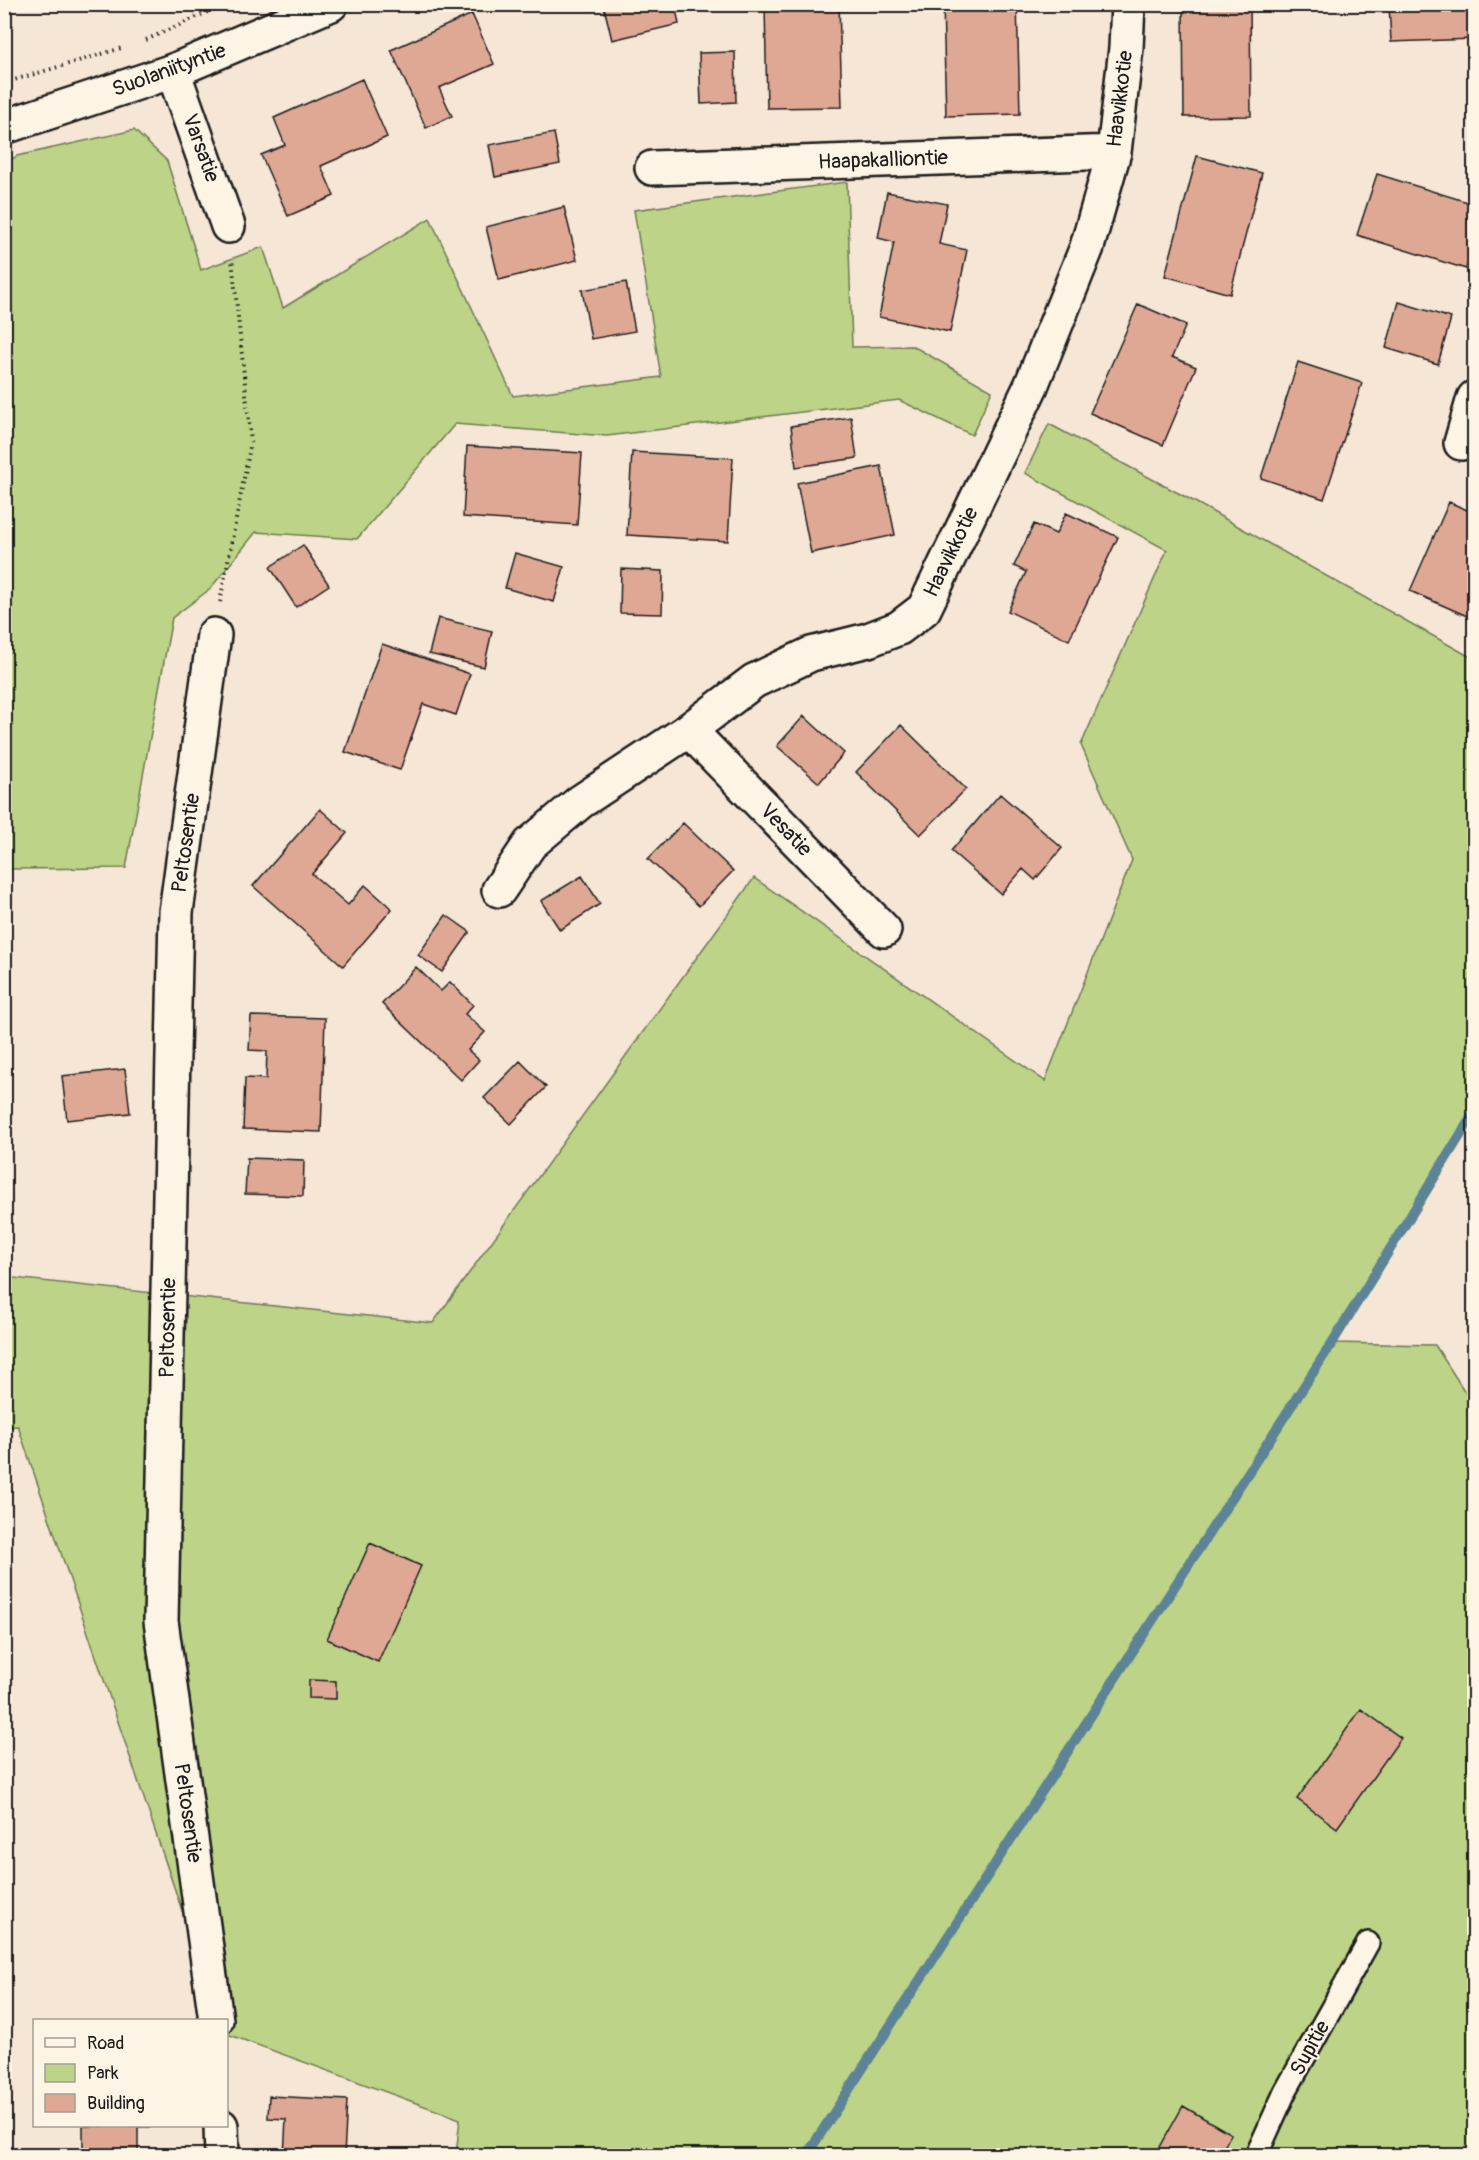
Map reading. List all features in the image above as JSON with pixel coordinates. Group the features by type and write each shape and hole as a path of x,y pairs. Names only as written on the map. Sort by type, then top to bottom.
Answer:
{"street":[{"name":"Suolaniityntie","path":"4,127 173,71 331,4"},
{"name":"Haavikkotie","path":"500,890 530,844 580,802 688,730 754,681 811,654 868,640 898,628 924,609 1031,386 1087,247 1114,152 1126,48 1128,4"},
{"name":"Varsatie","path":"173,71 228,226"},
{"name":"Haapakalliontie","path":"652,168 1114,152"},
{"path":"1461,443 1474,398"},
{"name":"Peltosentie","path":"214,635 177,912 161,1621 216,2019"},
{"name":"Vesatie","path":"688,730 884,930"},
{"path":"221,2127 222,2156"}],"lane":[{"name":"Supitie","path":"1256,2156 1285,2092 1368,1943"}],"path":[{"path":"142,41 225,4"},
{"path":"4,83 132,45"},
{"path":"214,635 251,442 228,226"}],"green space":[{"path":"134,130 167,161 201,270 263,247 283,308 430,218 513,396 661,377 634,210 847,182 852,347 913,346 992,391 972,435 899,400 607,436 455,424 357,539 256,532 210,589 172,618 126,868 5,869 5,163 17,156"},
{"path":"1049,424 1195,502 1474,659 1474,1113 1332,1343 1435,1345 1474,1406 1474,2155 456,2155 460,2119 228,2034 228,2019 219,2019 18,1426 5,1427 5,1277 433,1323 754,878 1045,1081 1132,860 1081,745 1167,550 1025,473"}],"building":[{"path":"590,4 675,4 679,24 612,40 604,7 591,10"},
{"path":"765,4 839,4 842,107 767,108"},
{"path":"943,4 1017,4 1020,114 946,116"},
{"path":"1183,4 1250,4 1251,116 1184,117"},
{"path":"1389,4 1474,4 1474,39 1391,42"},
{"path":"472,14 494,64 439,88 452,116 426,128 391,50"},
{"path":"735,52 736,102 701,104 699,53"},
{"path":"362,79 387,137 321,166 334,196 288,216 261,155 285,145 274,118"},
{"path":"554,133 560,164 495,177 489,145"},
{"path":"1197,156 1262,173 1230,294 1165,276"},
{"path":"1377,174 1474,204 1474,240 1466,269 1357,235"},
{"path":"887,192 947,204 939,244 967,250 950,332 879,317 894,242 878,238"},
{"path":"564,207 577,260 499,280 486,227"},
{"path":"626,282 635,331 591,339 582,290"},
{"path":"1399,302 1451,318 1438,364 1386,348"},
{"path":"1138,304 1186,325 1172,357 1196,367 1163,445 1090,413"},
{"path":"1298,362 1362,383 1324,499 1261,478"},
{"path":"851,417 857,458 796,467 791,426"},
{"path":"467,446 582,453 577,525 463,517"},
{"path":"632,452 733,458 728,541 627,535"},
{"path":"881,466 895,535 811,553 797,483"},
{"path":"1449,502 1474,513 1474,619 1410,591"},
{"path":"1066,513 1118,537 1069,640 1008,611 1026,572 1014,566 1034,524 1056,534"},
{"path":"303,545 329,585 296,607 270,567"},
{"path":"515,553 564,567 554,602 505,588"},
{"path":"621,569 663,571 662,614 620,613"},
{"path":"438,618 492,631 484,667 429,654"},
{"path":"382,644 470,674 456,715 423,704 400,770 345,752"},
{"path":"804,716 844,753 819,783 777,746"},
{"path":"901,725 966,789 920,835 856,772"},
{"path":"1000,794 1062,848 1035,880 1023,869 1001,894 951,851"},
{"path":"320,809 347,833 312,874 348,905 365,885 392,909 343,966 253,886"},
{"path":"683,823 733,871 699,906 648,859"},
{"path":"582,876 600,904 560,930 541,901"},
{"path":"446,915 470,932 442,972 418,955"},
{"path":"416,967 441,991 450,982 473,1005 465,1014 485,1032 468,1050 479,1060 461,1080 382,1004"},
{"path":"251,1016 325,1018 321,1132 243,1129 245,1078 266,1079 267,1051 249,1050"},
{"path":"520,1061 546,1087 511,1124 484,1098"},
{"path":"125,1069 130,1113 67,1120 62,1076"},
{"path":"247,1158 304,1160 303,1196 245,1194"},
{"path":"370,1543 421,1566 378,1662 327,1639"},
{"path":"309,1680 336,1681 336,1699 309,1698"},
{"path":"1361,1709 1401,1738 1337,1828 1297,1799"},
{"path":"269,2096 347,2100 344,2156 284,2156 286,2119 268,2118"},
{"path":"1183,2106 1231,2134 1219,2156 1155,2156"},
{"path":"83,2127 138,2127 138,2156 83,2156"}],"waterway":[{"path":"806,2156 1332,1343 1474,1113"}]}
